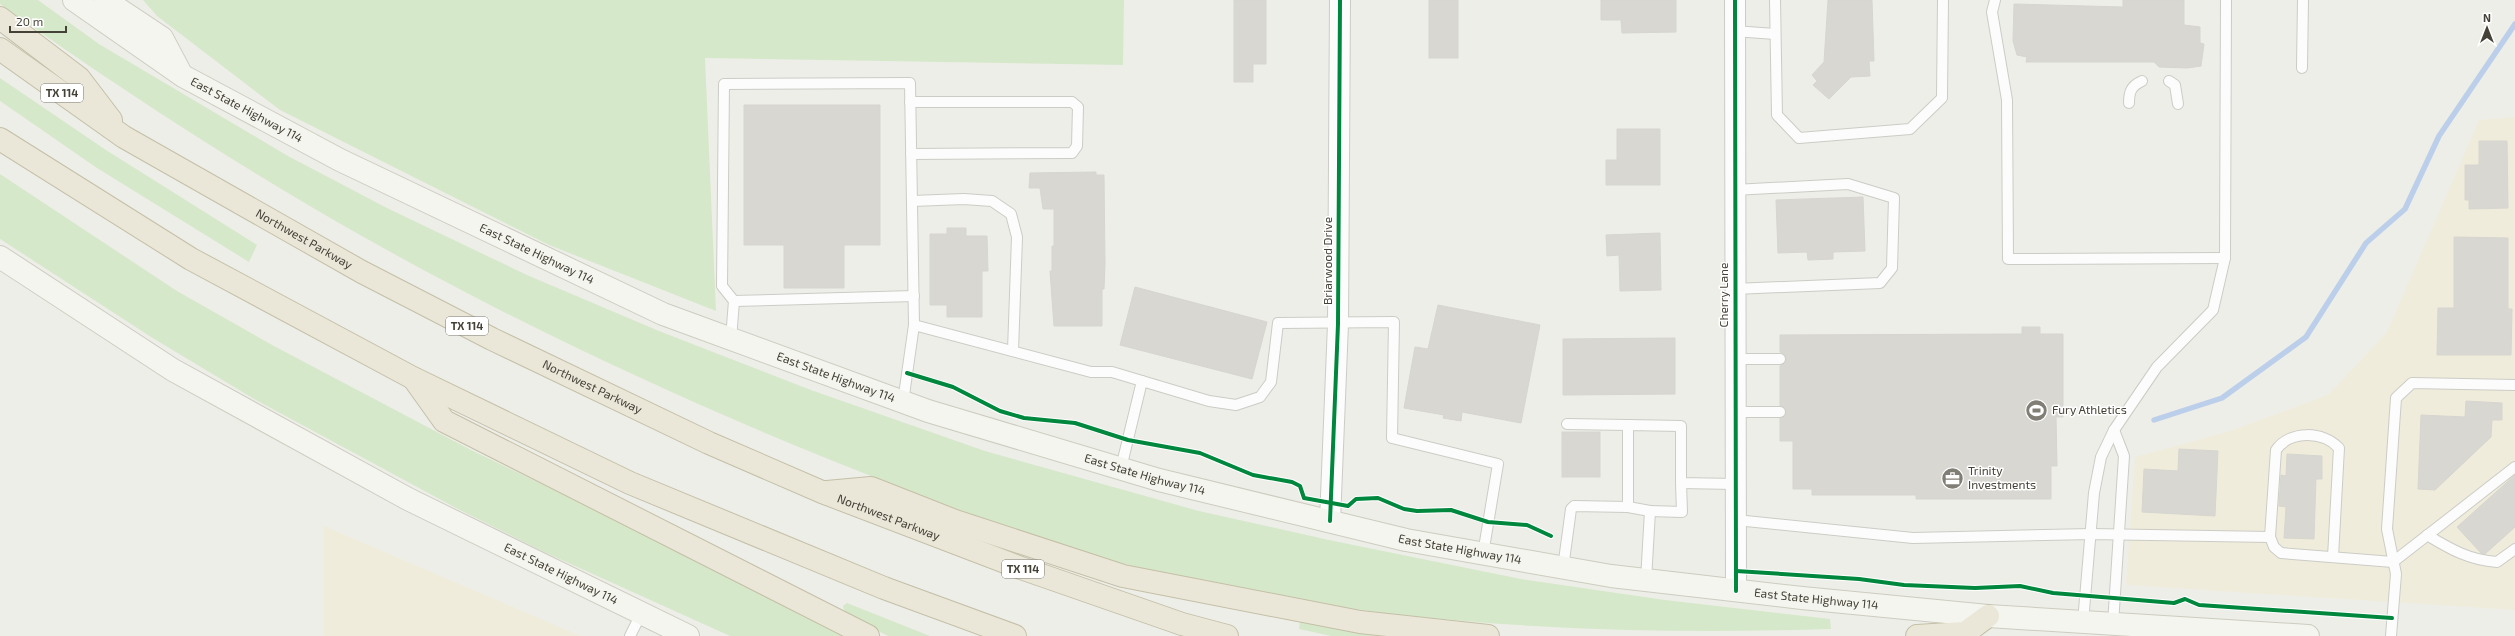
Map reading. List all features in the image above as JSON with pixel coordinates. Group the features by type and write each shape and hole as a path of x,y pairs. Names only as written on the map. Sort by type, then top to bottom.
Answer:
{"highway":[{"path":"0,18 79,78 124,137"},
{"name":"Northwest Parkway","path":"0,49 124,137 362,272 479,332 708,443 822,492 1021,568 1182,624 1227,636"},
{"path":"0,139 191,259 413,378 630,483 884,588 1015,636"},
{"path":"413,378 444,421 868,636"},
{"path":"822,492 871,488 955,520 1123,576 1360,622 1488,636"},
{"path":"1917,636 1965,633 1988,616"}],"main road":[{"name":"East State Highway 114","path":"74,0 183,76 340,160 663,314 903,402 1121,468 1406,540 1563,568 1646,580 1736,591 1988,616 2308,636"},
{"path":"105,0 162,38 183,76"},
{"name":"East State Highway 114","path":"0,256 173,370 408,499 688,636"}],"street":[{"name":"Briarwood Drive","path":"1330,521 1338,324 1340,0"},
{"name":"Cherry Lane","path":"1734,0 1734,359 1736,591"}],"lane":[{"path":"1775,0 1777,116 1799,138 1910,128 1942,98 1942,0"},
{"path":"1995,0 1992,12 2007,100 2008,259 2225,258"},
{"path":"2083,622 2094,493 2101,457 2114,430 2157,368 2212,310 2225,258 2226,0"},
{"path":"2302,0 2302,68"},
{"path":"1734,31 1775,34"},
{"path":"2128,103 2129,93 2135,85 2142,81"},
{"path":"2168,81 2175,85 2178,104"},
{"path":"730,339 734,301 722,286 724,84 910,83 914,325 903,402"},
{"path":"910,102 1072,102 1078,107 1077,146 1072,153 911,154"},
{"path":"1734,190 1848,184 1894,198 1892,268 1880,283 1734,289"},
{"path":"912,200 964,199 992,201 1010,214 1017,236 1018,270 1013,351"},
{"path":"734,301 914,296"},
{"path":"914,325 1091,372 1112,372 1209,401 1236,405 1260,397 1271,382 1278,323 1338,324 1394,322 1392,438 1498,464 1483,554"},
{"path":"1734,359 1780,359"},
{"path":"1121,468 1142,382"},
{"path":"2391,636 2396,574 2386,529 2396,398 2412,383 2515,385"},
{"path":"1735,412 1780,412"},
{"path":"1563,568 1571,509 1574,506 1682,512 1681,426 1567,424"},
{"path":"1628,425 1628,508"},
{"path":"2113,624 2124,456 2114,430"},
{"path":"2333,557 2339,448 2330,439 2301,436 2290,437 2282,442 2276,450 2270,537 2274,547 2281,553 2393,562 2515,467"},
{"path":"1681,483 1735,484"},
{"path":"1646,580 1650,511"},
{"path":"1736,520 1913,538 2091,534 2270,537"},
{"path":"2427,535 2458,553 2477,561 2497,562 2515,549"},
{"path":"630,636 641,614"}],"shaded area":[{"path":"2515,117 2515,610 2126,585 2135,457 2227,432 2328,395 2387,332 2479,120"},
{"path":"324,526 581,636 324,636"}],"green space":[{"path":"0,0 38,0 99,44 288,156 387,208 527,275 659,331 811,390 985,451 1199,511 1329,540 1521,579 1665,600 1830,619 1831,629 1667,631 1586,629 1423,617 1341,607 1260,594 1180,578 1092,555 1048,541 962,511 833,461 761,431 618,368 478,299 340,224 238,163 135,97 67,51 0,4"},
{"path":"143,0 1124,0 1123,65 705,58 716,311 549,245 280,110 157,16"},
{"path":"0,78 106,150 257,245 249,262 97,168 0,101"},
{"path":"0,174 177,291 274,346 473,451 666,544 847,636 730,636 544,552 456,508 254,399 151,337 0,239"},
{"path":"847,603 930,636 888,636 845,614 843,606"},
{"path":"1300,621 1414,636 1331,636 1299,629"}],"building":[{"path":"1234,0 1266,0 1266,64 1253,64 1253,82 1234,82"},
{"path":"1429,0 1458,0 1458,58 1429,58"},
{"path":"1601,0 1676,0 1676,32 1622,33 1621,20 1601,20"},
{"path":"1828,0 1872,0 1874,61 1869,61 1870,76 1851,77 1829,99 1813,85 1817,81 1812,75 1824,62"},
{"path":"2123,0 2184,0 2184,25 2200,27 2200,43 2204,44 2201,66 2187,68 2159,67 2154,62 2026,62 2027,57 2017,55 2013,41 2014,4 2123,7"},
{"path":"744,105 880,105 880,245 844,245 844,288 784,288 784,245 744,245"},
{"path":"1617,129 1660,129 1660,185 1606,185 1606,160 1617,160"},
{"path":"2479,141 2507,141 2508,208 2469,209 2469,200 2465,200 2465,165 2479,165"},
{"path":"1096,172 1096,175 1104,175 1105,263 1104,289 1102,289 1102,326 1054,326 1050,271 1052,271 1052,246 1054,246 1054,209 1043,209 1040,188 1029,188 1030,173"},
{"path":"1863,197 1865,251 1833,252 1833,259 1808,260 1807,252 1778,253 1776,200"},
{"path":"947,228 966,228 966,236 987,236 988,271 982,271 982,317 947,317 947,305 930,305 930,234 947,234"},
{"path":"1660,233 1661,290 1620,291 1619,255 1607,256 1606,235"},
{"path":"2454,237 2508,238 2508,309 2512,309 2511,355 2437,355 2438,308 2454,308"},
{"path":"1135,287 1267,322 1252,379 1120,345"},
{"path":"1438,305 1540,325 1521,423 1462,412 1461,421 1443,418 1444,415 1404,408 1415,347 1428,349"},
{"path":"2022,327 2040,327 2040,334 2063,334 2063,417 2056,417 2057,466 2051,466 2051,499 1916,499 1916,495 1812,495 1812,489 1793,489 1793,441 1780,441 1780,418 1786,412 1785,408 1780,406 1780,366 1786,359 1785,355 1780,352 1780,335 2022,334"},
{"path":"1675,338 1675,394 1563,395 1563,339"},
{"path":"2466,401 2502,403 2502,420 2492,420 2491,437 2435,490 2418,489 2421,415 2465,417"},
{"path":"1562,432 1600,432 1600,477 1562,477"},
{"path":"2179,449 2218,451 2215,516 2142,512 2144,469 2178,471"},
{"path":"2287,454 2322,456 2322,479 2316,479 2314,539 2284,538 2286,507 2279,506 2281,475 2286,476"},
{"path":"2515,475 2515,527 2485,554 2481,553 2457,527"}],"waterway":[{"path":"2154,420 2222,398 2306,337 2366,243 2405,209 2439,136 2515,24"}],"cycle path":[{"path":"1330,521 1338,324 1340,0"},
{"path":"1735,0 1736,591"},
{"path":"907,373 953,387 1000,411 1024,418 1075,423 1128,440 1200,453 1253,475 1292,482 1300,486 1304,498 1348,506 1356,499 1378,498 1404,509 1417,511 1451,510 1488,522 1527,525 1551,536"},
{"path":"1736,571 1859,579 1904,585 1975,588 2020,586 2053,593 2174,603 2185,599 2199,605 2392,618"}],"place":[{"name":"Fury Athletics","path":"2036,410"},
{"name":"Trinity Investments","path":"1952,478"}]}
